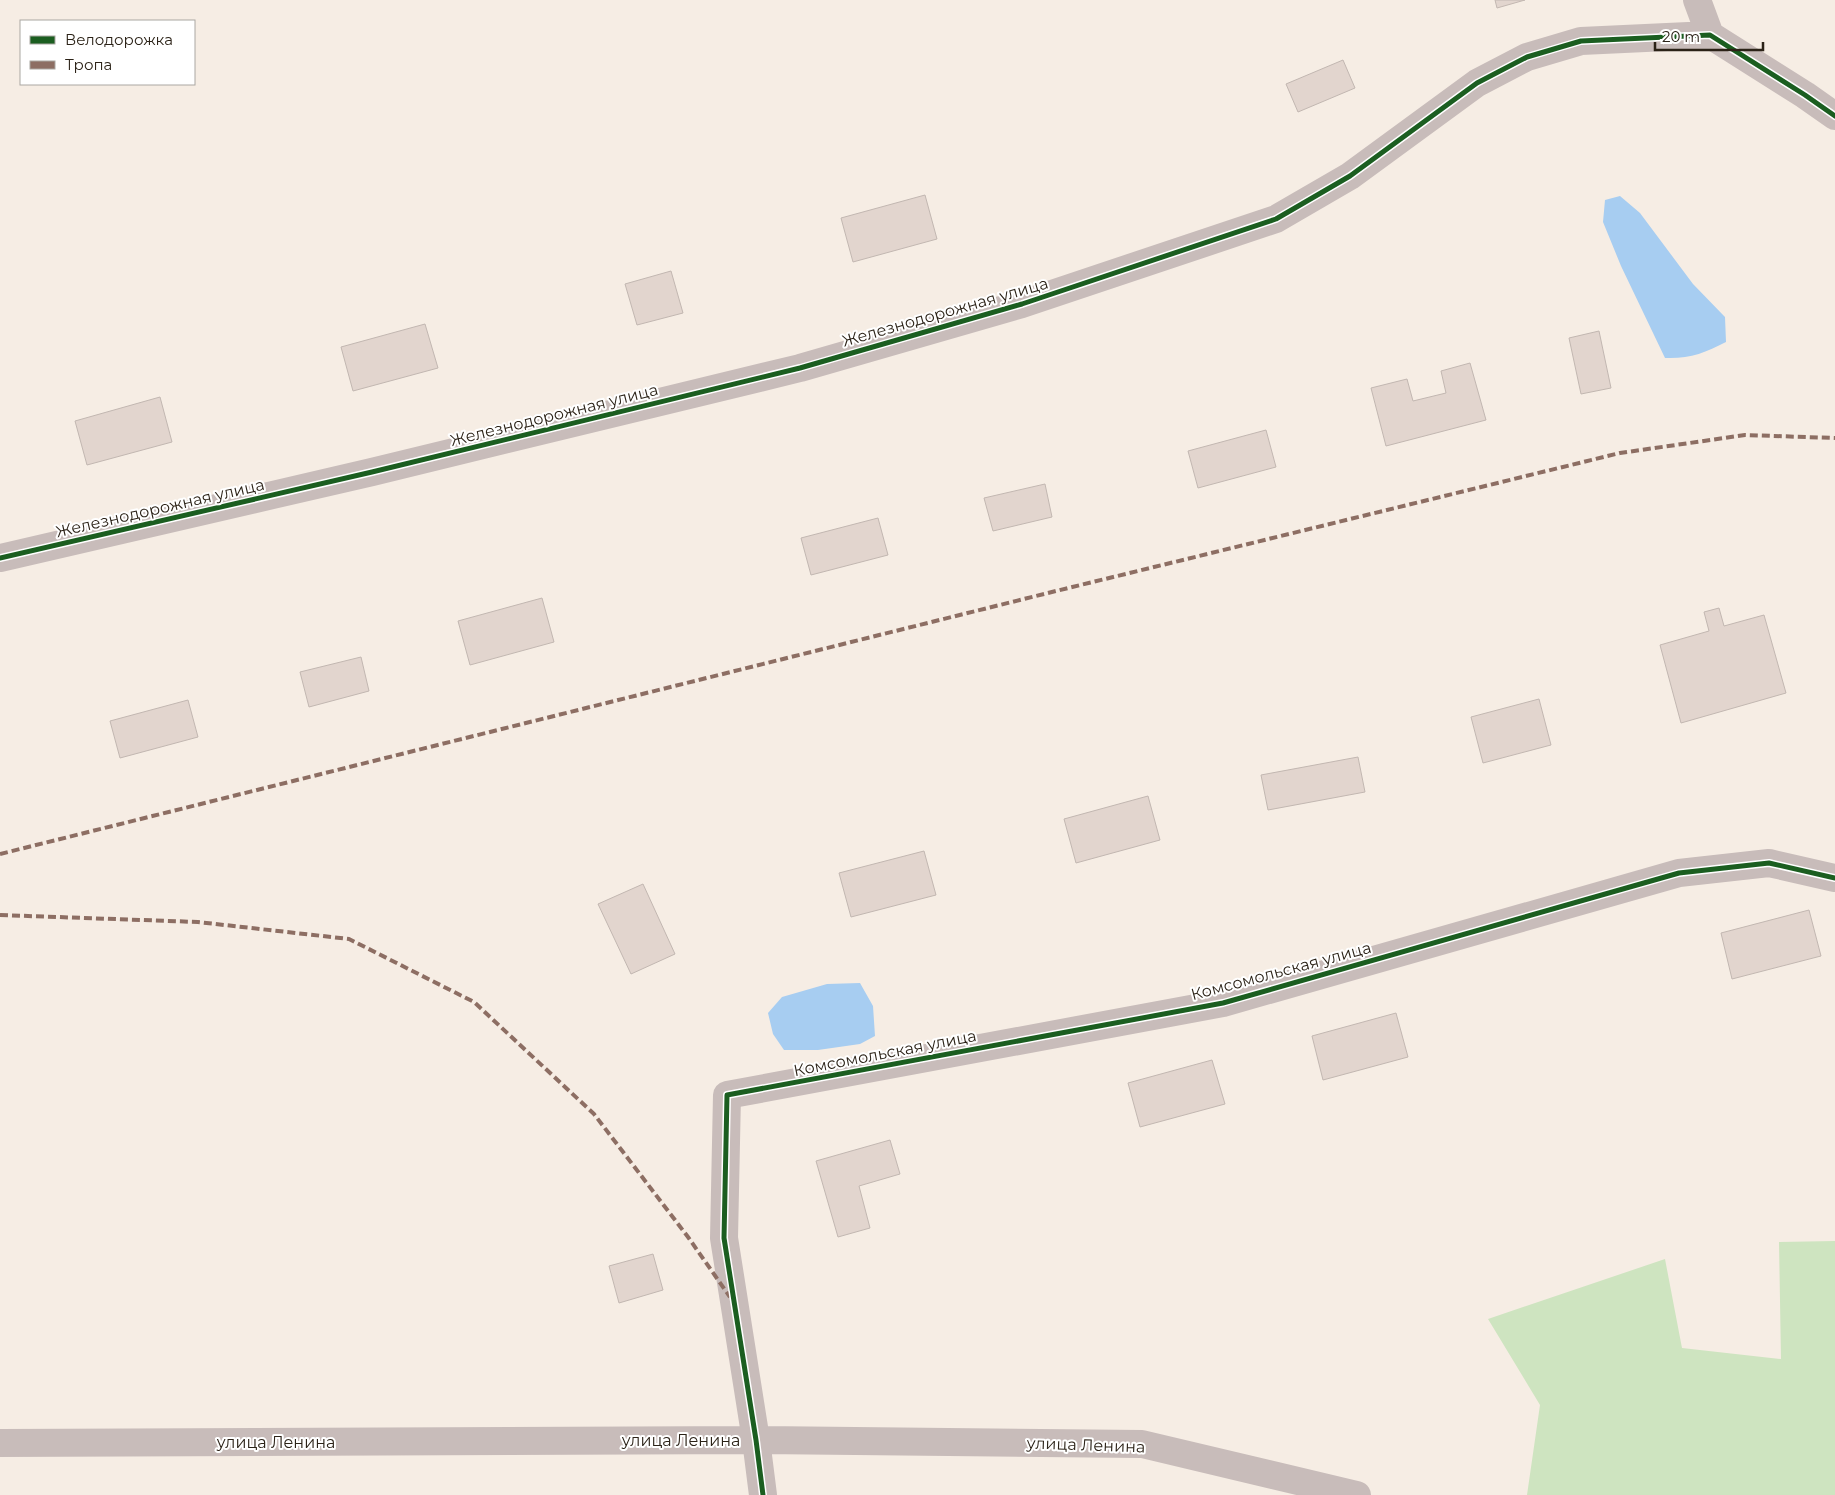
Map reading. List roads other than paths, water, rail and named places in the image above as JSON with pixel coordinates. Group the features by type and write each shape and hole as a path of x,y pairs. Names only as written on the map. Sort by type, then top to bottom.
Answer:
{"street":[{"path":"1698,0 1710,35 1835,116"},
{"name":"Железнодорожная улица","path":"0,558 372,472 800,368 1022,304 1276,219 1350,176 1477,83 1528,56 1581,41 1710,35"},
{"name":"Комсомольская улица","path":"756,1440 724,1238 727,1095 1223,1003 1679,873 1769,862 1835,878"},
{"path":"756,1440 763,1495"},
{"name":"улица Ленина","path":"0,1443 756,1440 1142,1444 1357,1495"}],"water":[{"path":"1620,196 1640,213 1693,284 1725,317 1726,342 1697,354 1665,358 1621,266 1603,222 1605,200"},
{"path":"860,983 873,1006 875,1036 860,1044 818,1050 784,1050 773,1034 768,1013 782,997 827,984"}]}
